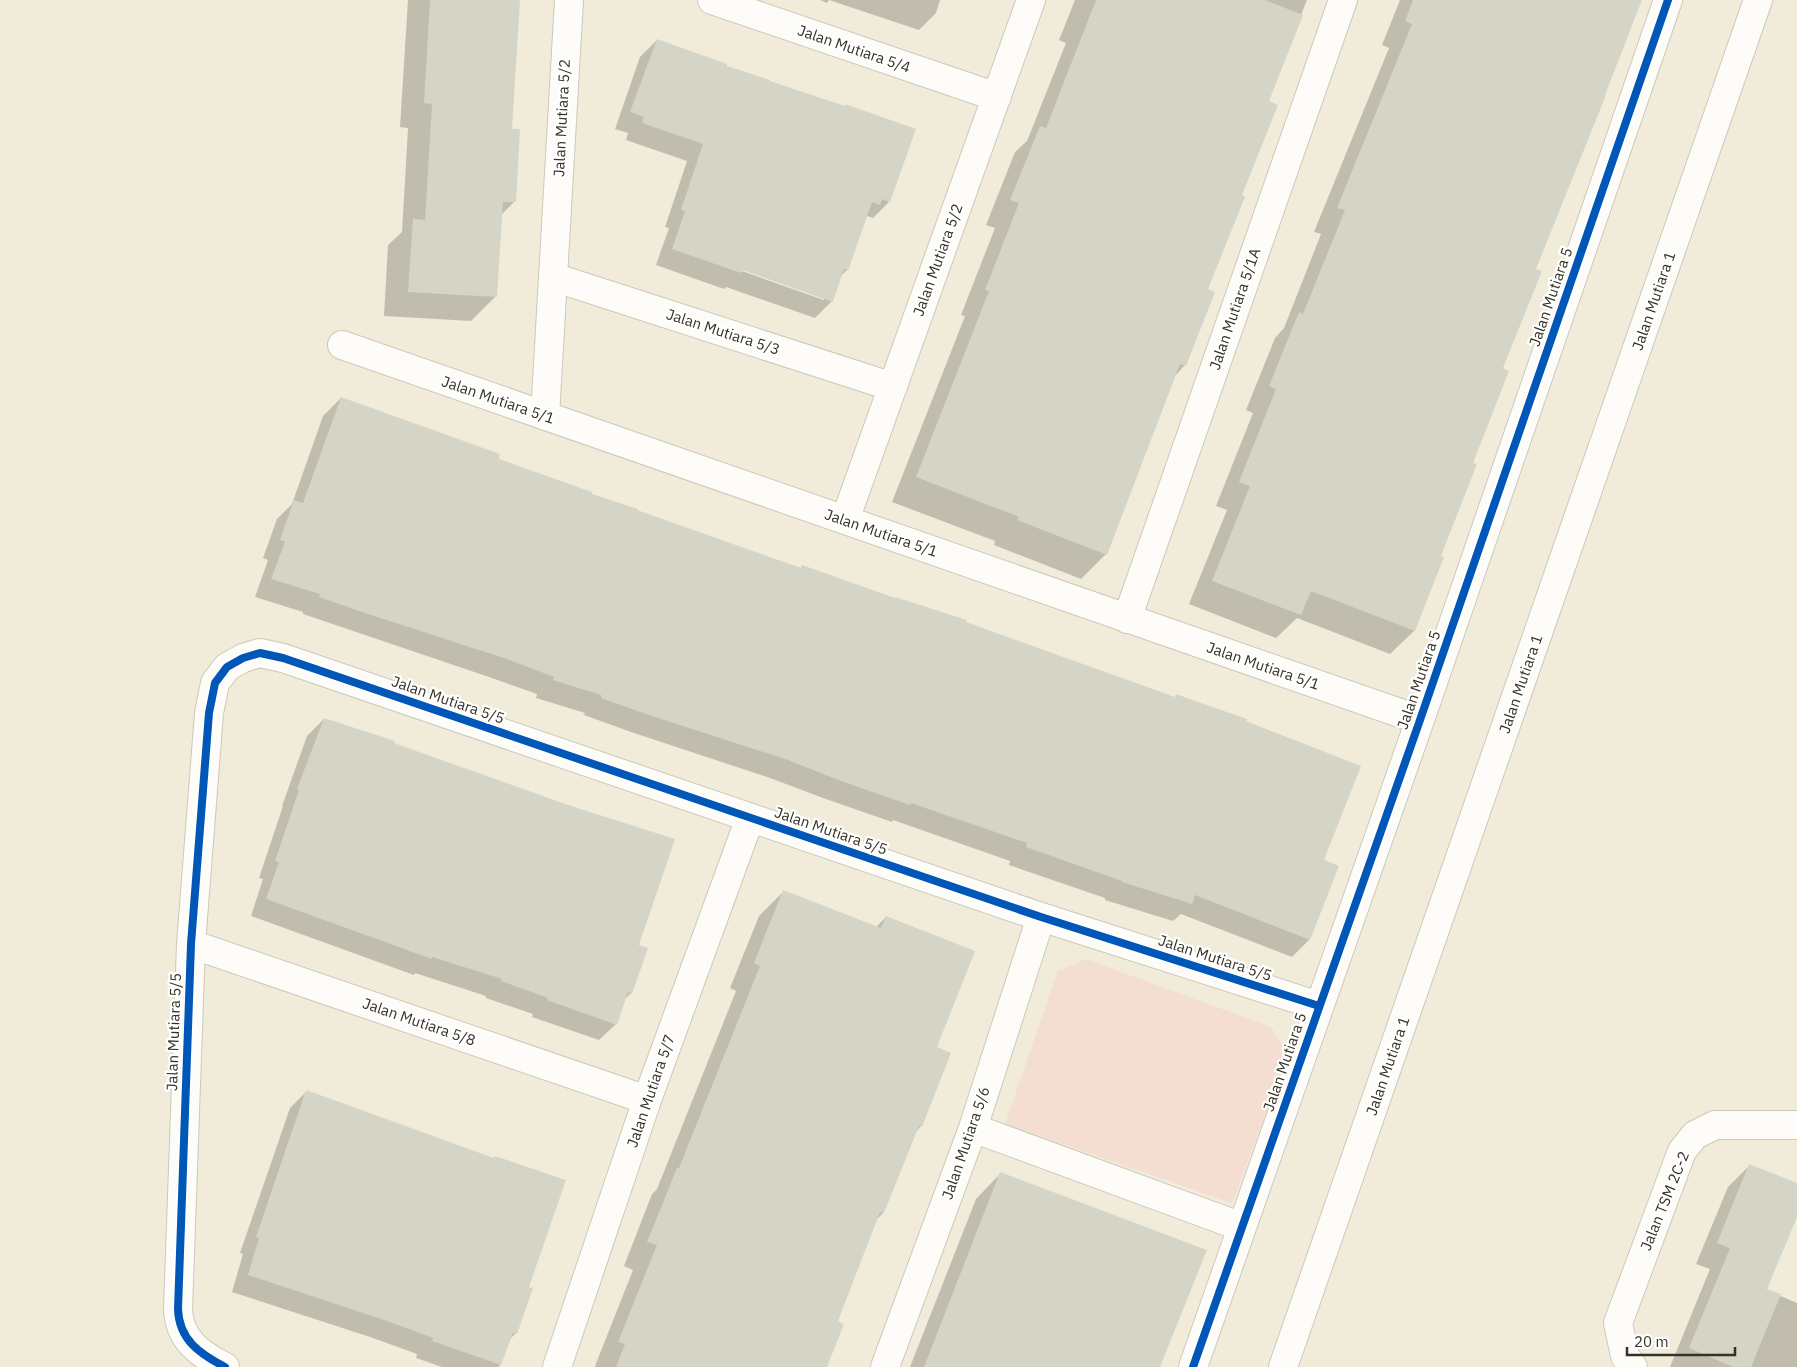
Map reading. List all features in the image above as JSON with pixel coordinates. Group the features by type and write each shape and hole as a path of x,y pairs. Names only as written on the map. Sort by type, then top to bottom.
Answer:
{"street":[{"name":"Jalan Mutiara 5/2","path":"545,416 569,0"},
{"name":"Jalan Mutiara 5/4","path":"712,0 997,98"},
{"name":"Jalan Mutiara 5/2","path":"845,520 1031,0"},
{"name":"Jalan Mutiara 5/1A","path":"1127,618 1343,0"},
{"name":"Jalan Mutiara 5","path":"1193,1367 1420,720 1668,0"},
{"name":"Jalan Mutiara 1","path":"1284,1367 1758,0"},
{"name":"Jalan Mutiara 5/3","path":"553,277 893,387"},
{"name":"Jalan Mutiara 5/1","path":"342,345 1420,720"},
{"name":"Jalan Mutiara 5/5","path":"225,1367 198,1350 189,1341 178,1321 178,1309 191,944 209,713 215,683 227,667 243,658 260,653 293,661 1041,917 1319,1006"},
{"name":"Jalan Mutiara 5/7","path":"557,1367 647,1100 750,818"},
{"name":"Jalan Mutiara 5/6","path":"885,1367 973,1128 1041,917"},
{"name":"Jalan Mutiara 5/8","path":"191,944 647,1100"},
{"name":"Jalan TSM 2C-2","path":"1633,1367 1626,1356 1618,1323 1682,1151 1695,1135 1715,1126 1797,1125"},
{"path":"973,1128 1242,1228"}],"shaded area":[{"path":"1086,959 1271,1027 1288,1055 1232,1203 1005,1124 1058,971"}],"building":[{"path":"430,0 520,0 512,129 520,129 516,202 503,202 497,297 408,292 413,219 425,220 432,104 424,103"},
{"path":"1096,0 1265,0 1303,15 1269,101 1278,105 1242,195 1245,197 1208,289 1215,292 1186,366 1180,364 1107,555 1017,520 1019,517 916,477 989,291 985,290 1019,203 1010,200 1040,126 1046,128"},
{"path":"1413,0 1642,0 1536,269 1542,271 1503,368 1509,371 1473,463 1477,464 1441,556 1444,557 1415,631 1311,591 1301,615 1212,581 1250,486 1239,482 1276,389 1269,386 1299,312 1303,314 1345,210 1337,208 1412,24 1405,21"},
{"path":"657,39 770,81 845,106 845,104 916,129 890,202 882,199 880,205 872,202 848,271 844,269 833,302 742,270 741,273 672,249 685,211 681,210 703,144 642,123 644,117 630,112"},
{"path":"341,397 500,454 499,459 592,492 592,494 801,568 802,565 895,598 967,620 966,622 1175,697 1176,694 1247,719 1246,721 1361,766 1324,860 1339,866 1310,940 1195,895 1192,904 1122,882 1026,847 1027,843 911,803 910,805 788,760 649,715 601,698 601,695 553,680 554,677 507,659 368,614 319,597 320,594 271,579 285,542 280,540 294,500 303,503"},
{"path":"324,718 395,741 394,743 568,805 675,839 639,945 648,948 632,994 628,992 617,1025 547,1000 548,998 501,981 502,979 432,957 432,959 266,899 279,862 275,861 299,790 297,789"},
{"path":"783,890 881,928 886,916 975,951 937,1047 951,1053 922,1127 919,1126 884,1213 880,1212 838,1321 844,1324 827,1367 616,1367 625,1344 618,1342 657,1245 647,1242 677,1168 679,1168 760,966 754,963"},
{"path":"306,1090 494,1158 495,1156 566,1180 529,1287 533,1288 517,1334 513,1333 501,1365 432,1341 433,1338 387,1321 248,1275 259,1238 256,1237"},
{"path":"1749,1164 1797,1183 1797,1217 1767,1289 1781,1294 1751,1367 1733,1367 1689,1348 1730,1248 1717,1243"},
{"path":"1000,1172 1207,1250 1160,1367 924,1367"}],"cycle path":[{"path":"1193,1367 1420,720 1668,0"},
{"path":"225,1367 207,1357 192,1345 182,1329 178,1309 191,944 209,713 215,683 227,667 243,658 260,653 283,658 1041,917 1319,1006"}]}
